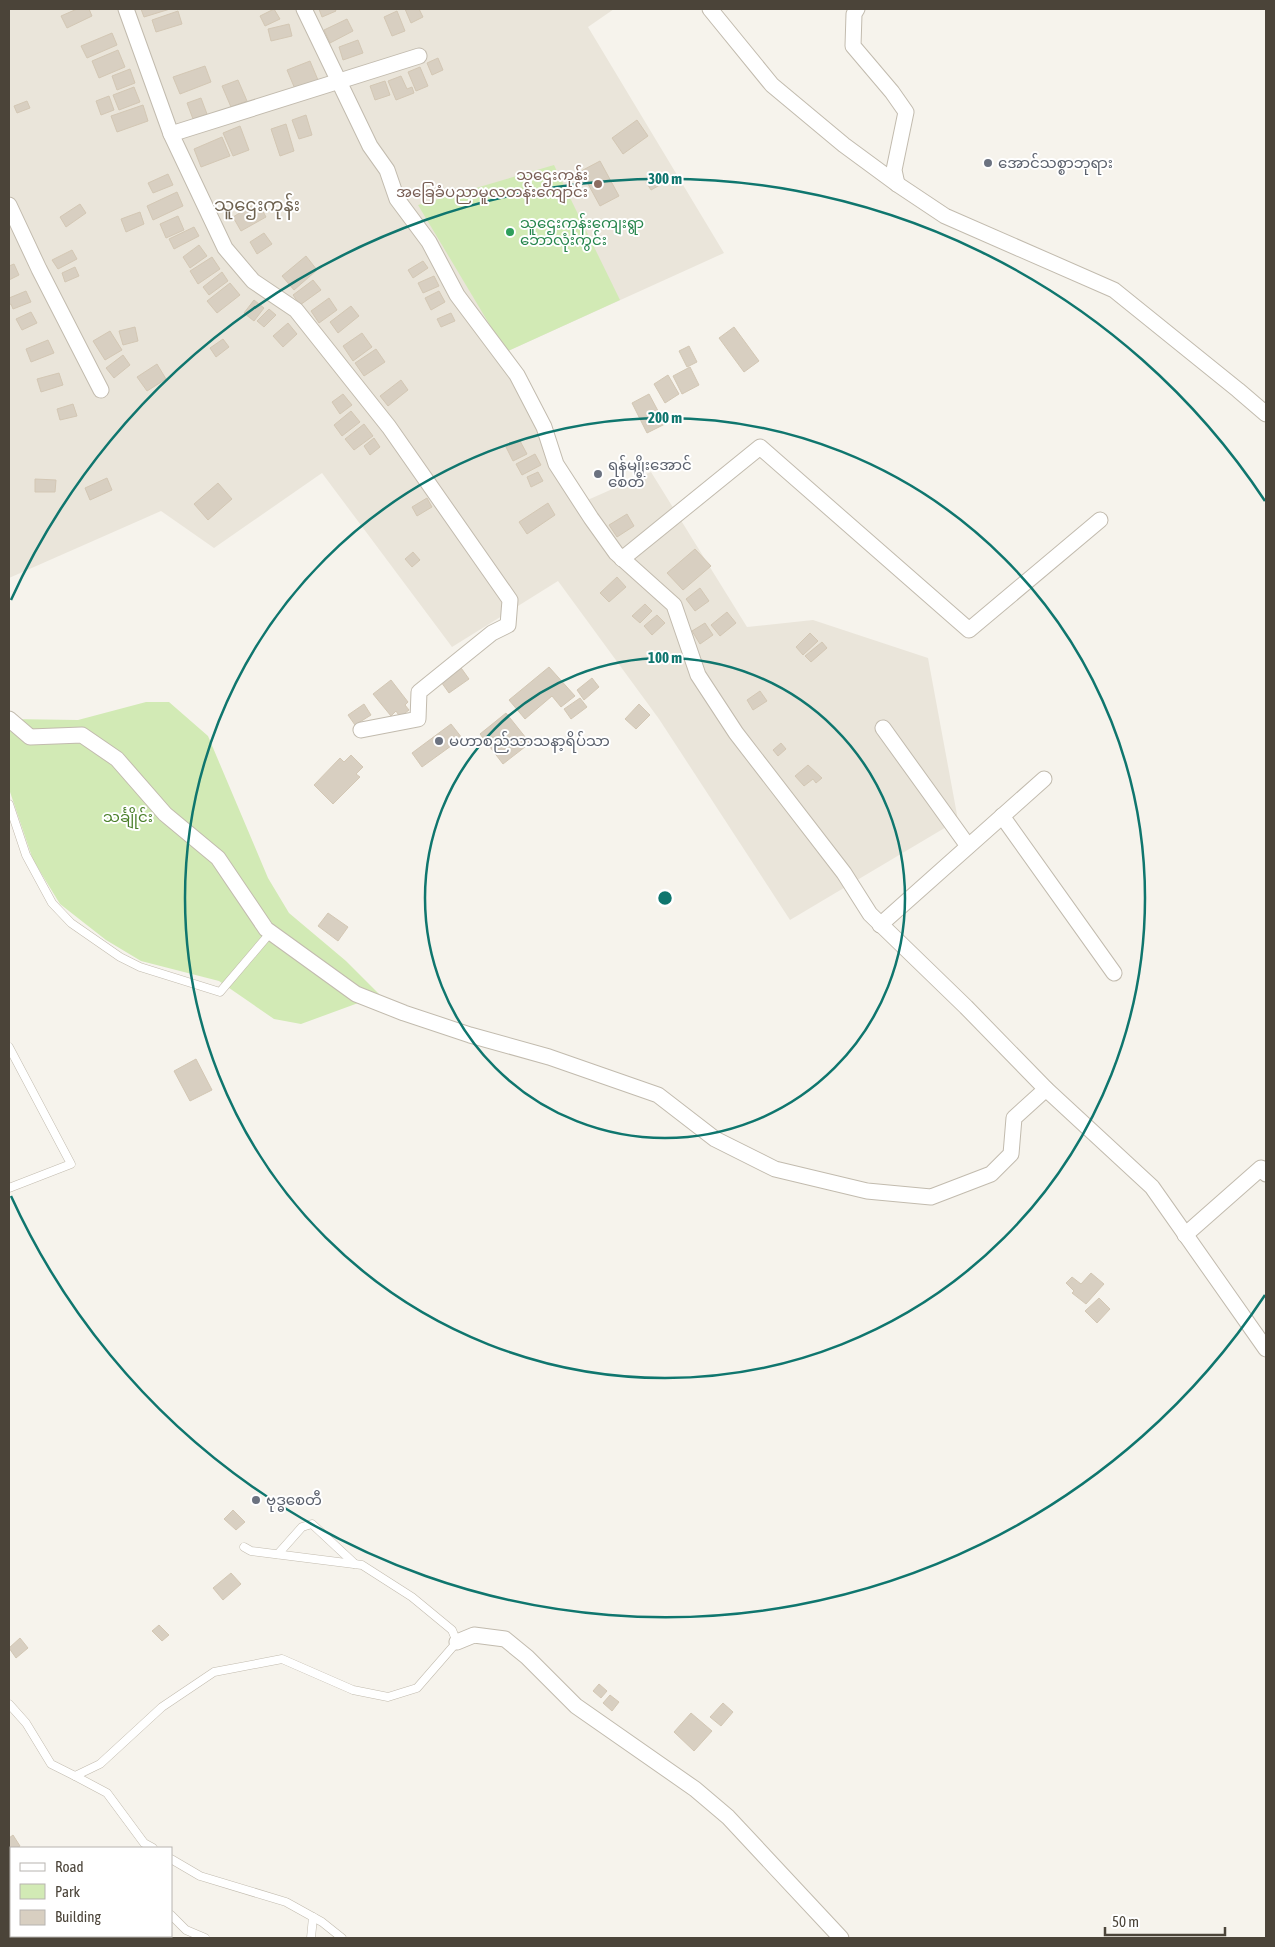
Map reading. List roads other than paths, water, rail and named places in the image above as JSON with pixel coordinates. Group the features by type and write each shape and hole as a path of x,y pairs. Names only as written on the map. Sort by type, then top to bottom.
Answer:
{"street":[{"path":"126,9 171,134 225,248 253,281 296,310 389,427 510,600 508,625 492,633 420,692 418,719 361,730"},
{"path":"304,9 370,146 387,170 397,199 429,242 457,295 516,375 544,427 556,464 591,518 616,553 674,605 698,675 736,733 844,873 870,914 880,925 966,1006 1046,1089 1152,1187 1266,1349"},
{"path":"710,9 772,85 844,146 945,216 1114,290 1266,414"},
{"path":"857,9 854,14 853,46 892,92 906,112 894,170 897,184"},
{"path":"171,134 340,83 419,56"},
{"path":"9,205 101,390"},
{"path":"622,558 760,447 969,630 1100,520"},
{"path":"9,719 30,737 82,735 117,759 165,814 218,858 266,929 356,994 404,1014 549,1057 658,1095 715,1138 775,1169 867,1190 931,1197 991,1174 1011,1154 1014,1118 1046,1089"},
{"path":"883,728 968,846"},
{"path":"880,925 1044,779"},
{"path":"1002,816 1114,974"},
{"path":"1185,1235 1261,1168 1266,1174"},
{"path":"457,1642 474,1635 505,1639 527,1657 576,1706 695,1789 728,1817 841,1938"}],"lane":[{"path":"9,804 26,855 52,902 71,923 140,967 220,992 271,932"},
{"path":"9,1047 71,1164 9,1188"},
{"path":"278,1554 302,1526 312,1524 354,1564"},
{"path":"75,1776 100,1764 162,1707 214,1672 282,1659 353,1690 388,1697 417,1688 457,1642 452,1630 412,1597 362,1565 251,1551 244,1547"},
{"path":"9,1704 26,1722 51,1764 106,1792 144,1843 151,1847"},
{"path":"172,1860 200,1876 286,1902 322,1922 342,1938"},
{"path":"172,1916 186,1930 205,1938"},
{"path":"311,1938 313,1917"}],"place":[{"name":"အောင်သစ္စာဘုရား","path":"988,163"},
{"name":"သူဌေးကုန်း အခြေခံပညာမူလတန်းကျောင်း","path":"598,184"},
{"name":"သူဌေးကုန်းကျေးရွာ ဘောလုံးကွင်း","path":"510,232"},
{"name":"ရန်မျိုးအောင် စေတီ","path":"598,474"},
{"name":"မဟာစည်သာသနာ့ရိပ်သာ","path":"439,741"},
{"name":"ဗုဒ္ဓစေတီ","path":"256,1500"}],"district":[{"name":"သူဌေးကုန်း","path":"257,205"}],"park label":[{"name":"သင်္ချိုင်း","path":"128,817"}]}
